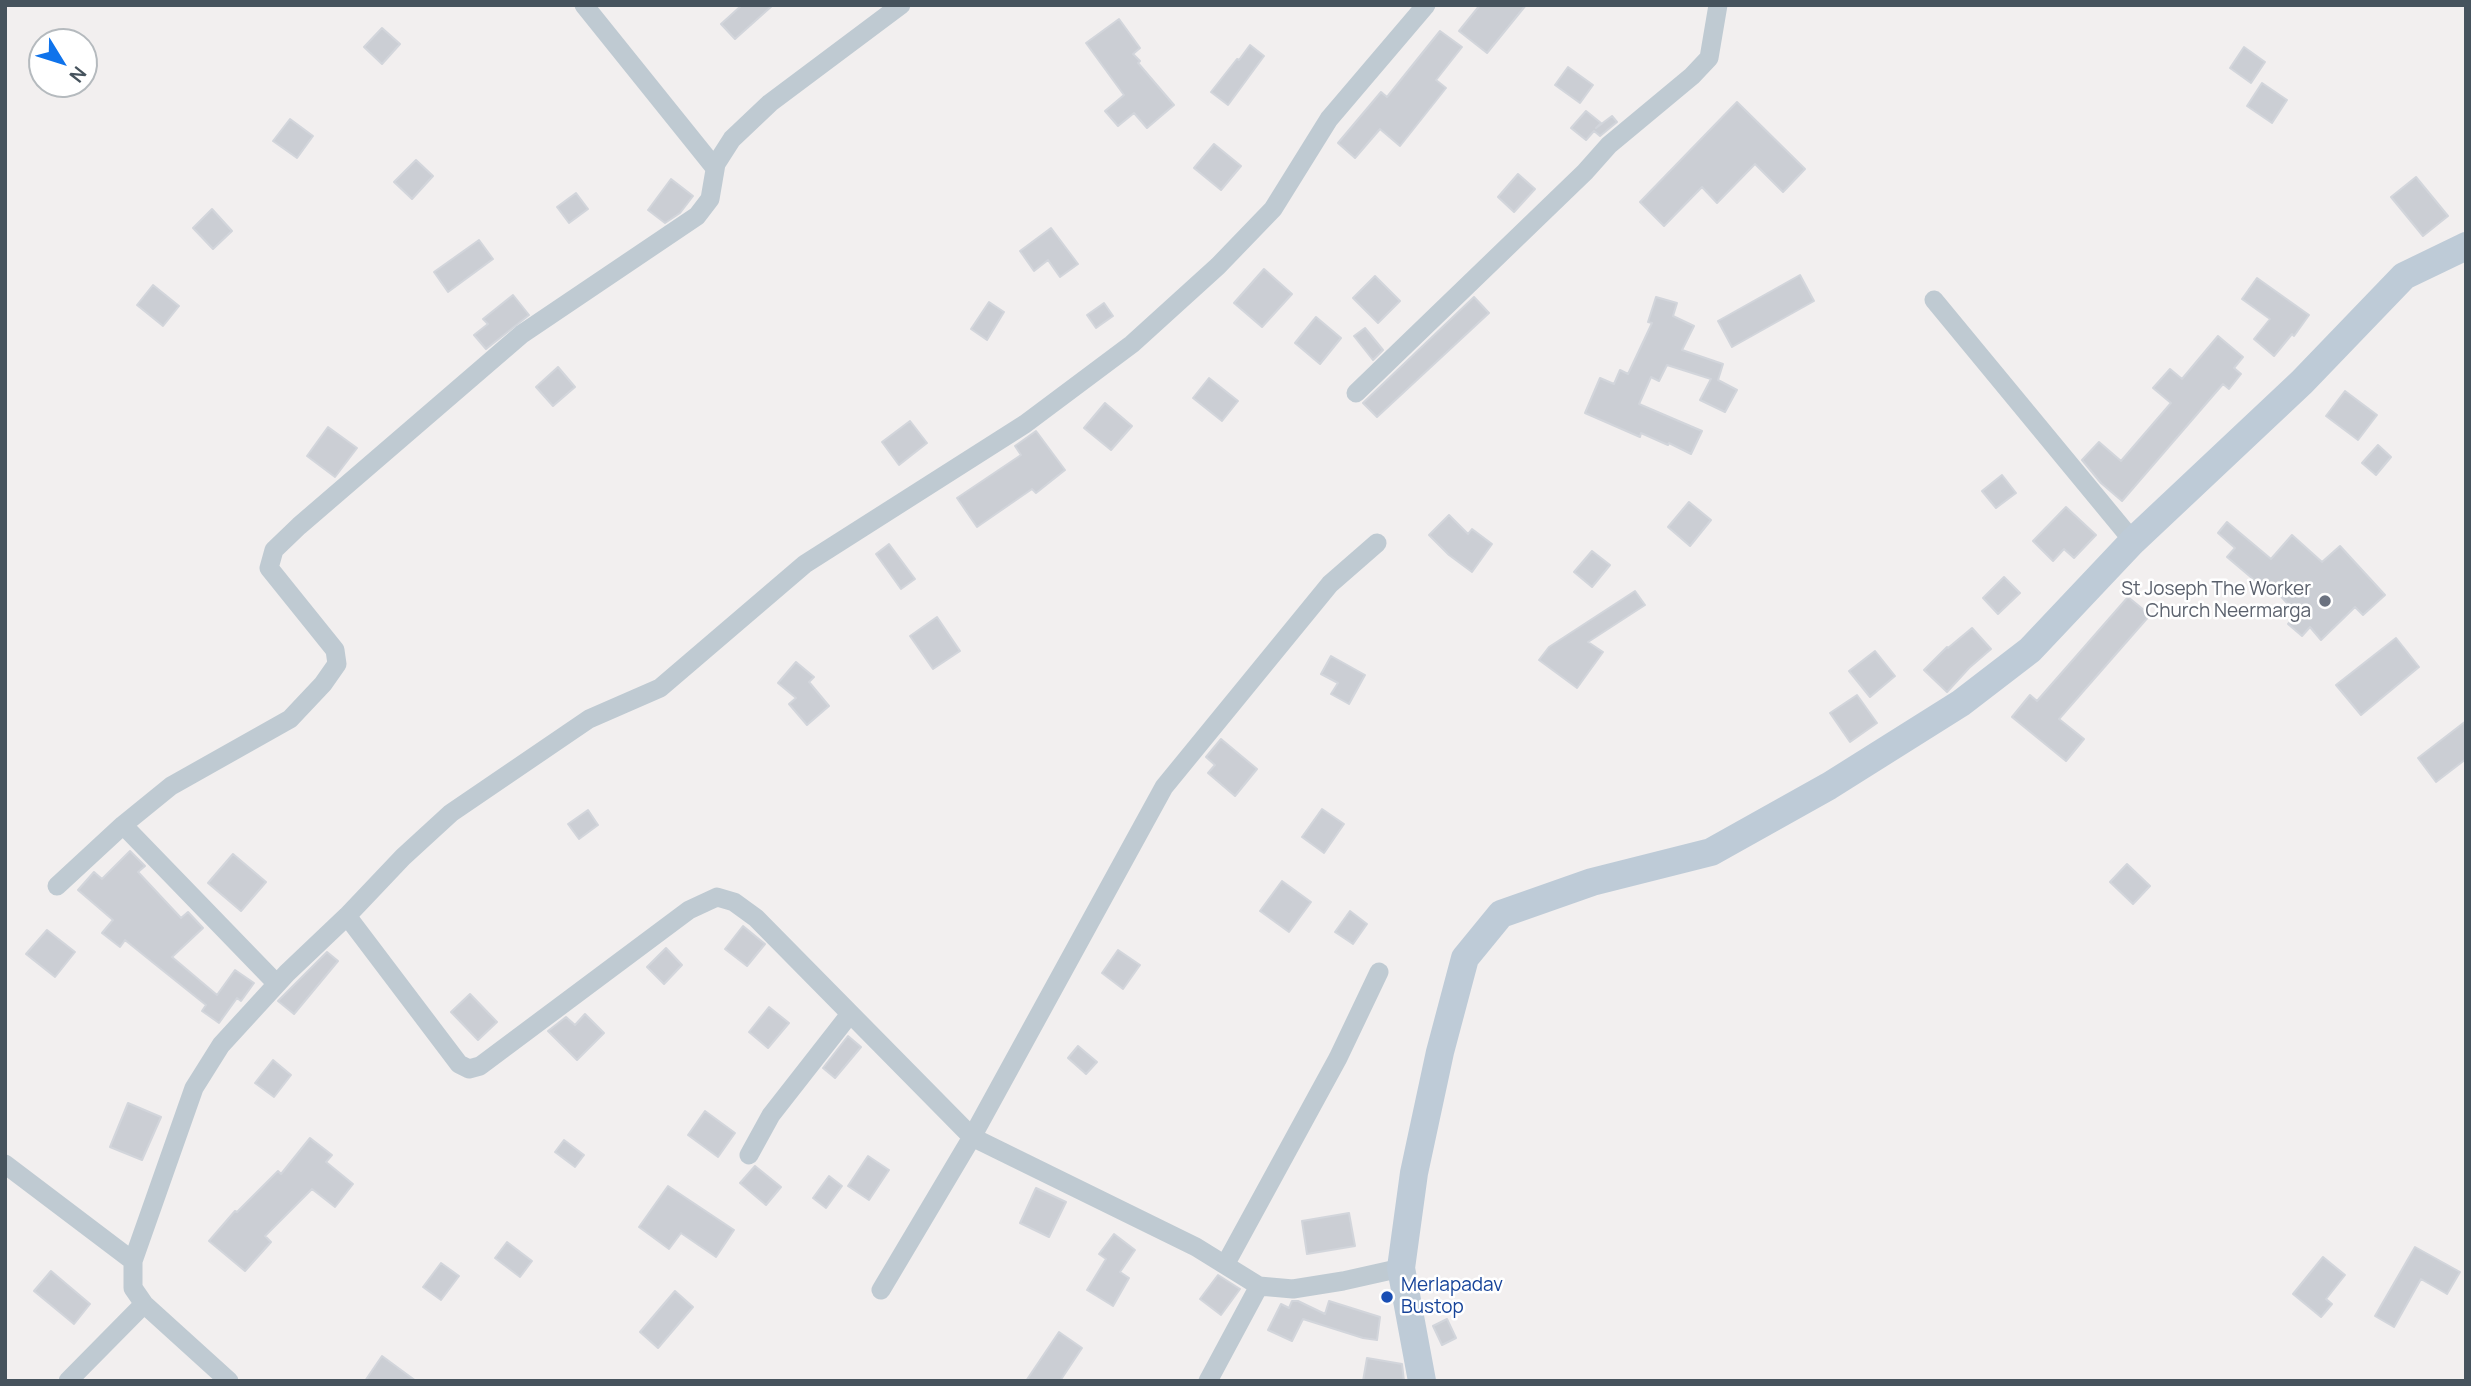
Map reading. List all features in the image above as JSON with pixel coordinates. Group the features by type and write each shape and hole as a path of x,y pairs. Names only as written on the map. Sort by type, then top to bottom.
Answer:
{"main road":[{"path":"1422,1381 1401,1268 1414,1173 1440,1052 1465,958 1501,914 1592,882 1711,852 1829,786 1961,703 2030,650 2133,541 2302,382 2404,275 2466,246"}],"street":[{"path":"584,5 715,168"},
{"path":"57,886 123,825 171,786 290,719 323,684 337,664 335,650 270,568 274,550 328,500 522,334 697,216 710,200 715,168 732,139 770,103 901,5"},
{"path":"229,1381 144,1304 133,1288 134,1261 194,1088 221,1045 277,984 450,813 589,719 660,688 805,565 1025,424 1132,344 1218,266 1273,209 1329,119 1426,5"},
{"path":"1356,393 1575,182 1609,145 1709,58 1717,5"},
{"path":"1934,299 2133,541"},
{"path":"881,1290 972,1137 1164,787 1330,584 1377,543"},
{"path":"123,825 277,984"},
{"path":"347,916 458,1064 469,1069 480,1066 689,910 717,897 734,902 755,918 972,1137 1196,1247 1259,1286 1293,1289 1401,1268"},
{"path":"1225,1265 1338,1058 1379,972"},
{"path":"749,1155 771,1115 850,1014"},
{"path":"5,1164 134,1261"},
{"path":"1208,1381 1259,1286"},
{"path":"68,1381 144,1304"}],"building":[{"path":"742,5 773,5 735,39 721,24"},
{"path":"1480,5 1526,5 1487,53 1459,31"},
{"path":"1119,19 1140,48 1133,54 1140,61 1138,63 1174,105 1147,128 1134,113 1118,126 1105,111 1124,95 1086,43"},
{"path":"382,28 400,44 382,64 364,47"},
{"path":"1440,31 1462,47 1436,80 1446,88 1400,146 1380,129 1355,158 1338,143 1381,92 1387,97"},
{"path":"1250,45 1264,56 1228,105 1211,92"},
{"path":"2244,47 2265,62 2251,83 2230,68"},
{"path":"1568,67 1593,85 1580,103 1555,85"},
{"path":"2262,83 2287,100 2272,123 2247,106"},
{"path":"1737,102 1805,169 1783,192 1755,164 1717,203 1702,187 1664,226 1640,202"},
{"path":"1586,111 1601,123 1596,128 1612,116 1617,122 1600,136 1594,131 1586,140 1571,128"},
{"path":"290,119 313,136 297,158 273,141"},
{"path":"1214,144 1241,166 1221,190 1194,168"},
{"path":"416,160 433,176 412,199 394,182"},
{"path":"1518,174 1535,189 1514,212 1498,197"},
{"path":"2416,177 2448,216 2423,236 2391,197"},
{"path":"671,179 693,196 680,213 665,223 648,210"},
{"path":"576,193 588,209 569,223 557,207"},
{"path":"212,209 232,231 213,249 193,228"},
{"path":"1051,228 1078,264 1060,277 1048,260 1034,271 1020,251"},
{"path":"479,240 493,259 448,292 434,272"},
{"path":"1264,269 1292,294 1262,327 1234,303"},
{"path":"1800,275 1814,301 1732,347 1718,321"},
{"path":"1375,276 1400,301 1378,323 1353,298"},
{"path":"2257,278 2309,315 2294,336 2292,334 2274,356 2254,339 2270,319 2242,299"},
{"path":"153,285 179,306 163,326 137,305"},
{"path":"513,295 529,315 486,349 474,335 488,324 483,319"},
{"path":"1474,297 1489,313 1377,417 1363,403"},
{"path":"1656,297 1677,303 1673,316 1694,326 1682,350 1723,364 1718,380 1737,390 1725,412 1700,400 1711,379 1667,365 1659,381 1651,377 1639,404 1702,431 1691,454 1641,433 1640,437 1585,413 1600,378 1614,384 1620,370 1628,374 1652,323 1648,322"},
{"path":"989,302 1004,312 987,340 971,329"},
{"path":"1104,303 1113,316 1096,328 1087,315"},
{"path":"1316,317 1341,338 1320,364 1295,343"},
{"path":"1365,328 1383,350 1373,360 1354,336"},
{"path":"2218,336 2243,357 2234,368 2241,374 2229,389 2223,384 2122,501 2101,483 2082,460 2099,442 2121,461 2171,403 2153,388 2170,369 2182,379"},
{"path":"558,367 575,387 553,406 536,387"},
{"path":"1209,378 1238,401 1222,421 1193,398"},
{"path":"2345,391 2377,415 2358,440 2326,416"},
{"path":"1105,403 1132,426 1111,450 1084,428"},
{"path":"910,421 927,443 899,465 882,442"},
{"path":"328,427 357,448 335,477 307,456"},
{"path":"1036,431 1065,470 1036,493 1032,489 977,527 957,498 1021,455 1015,446"},
{"path":"2378,445 2391,457 2376,475 2362,463"},
{"path":"2002,475 2016,493 1996,508 1982,491"},
{"path":"1689,502 1711,520 1690,546 1668,527"},
{"path":"2066,507 2096,535 2074,558 2064,549 2053,561 2033,541"},
{"path":"1449,515 1468,534 1472,529 1492,544 1472,572 1449,555 1429,535"},
{"path":"2227,522 2271,559 2292,535 2322,562 2340,546 2385,595 2363,615 2355,607 2321,640 2310,627 2302,636 2288,624 2297,614 2276,591 2272,595 2227,557 2235,548 2218,533"},
{"path":"889,544 915,579 901,589 876,554"},
{"path":"1592,551 1610,565 1592,587 1574,572"},
{"path":"2004,577 2020,593 1998,614 1983,598"},
{"path":"1635,591 1645,605 1588,642 1603,652 1577,688 1539,660 1549,647"},
{"path":"2128,597 2150,615 2059,719 2084,739 2066,761 2012,717 2030,695 2037,701"},
{"path":"937,617 960,651 933,669 910,636"},
{"path":"1972,628 1991,649 1947,692 1924,670 1947,647"},
{"path":"2396,638 2419,667 2361,715 2336,685"},
{"path":"1875,651 1895,676 1870,697 1849,671"},
{"path":"1331,656 1365,675 1349,704 1331,694 1338,683 1321,674"},
{"path":"796,662 814,677 809,682 829,706 807,725 789,704 796,698 778,683"},
{"path":"1857,695 1877,723 1850,742 1830,713"},
{"path":"2466,721 2466,759 2436,782 2418,758"},
{"path":"1221,739 1257,769 1235,796 1208,773 1215,765 1206,757"},
{"path":"1322,809 1344,824 1324,853 1302,837"},
{"path":"588,810 598,825 579,839 568,824"},
{"path":"130,851 145,866 138,872 181,918 188,912 203,928 172,957 217,995 235,970 254,983 241,1001 237,998 219,1023 202,1011 206,1005 125,940 120,947 102,933 113,920 78,890 94,872 102,879"},
{"path":"233,854 266,882 241,911 208,883"},
{"path":"2127,864 2150,886 2133,904 2110,882"},
{"path":"1282,881 1311,902 1289,932 1260,911"},
{"path":"1350,911 1367,924 1353,944 1335,932"},
{"path":"743,926 765,944 747,966 725,949"},
{"path":"47,930 75,952 55,977 26,954"},
{"path":"666,948 682,965 664,984 647,967"},
{"path":"1118,950 1140,965 1123,989 1102,973"},
{"path":"327,952 338,961 294,1014 278,1001"},
{"path":"470,994 497,1022 478,1040 451,1012"},
{"path":"769,1007 789,1023 768,1048 749,1032"},
{"path":"585,1014 604,1033 577,1060 548,1031 566,1017 575,1025"},
{"path":"848,1036 861,1047 835,1078 823,1068"},
{"path":"1078,1046 1097,1062 1086,1074 1068,1058"},
{"path":"273,1060 291,1075 274,1097 255,1083"},
{"path":"128,1103 161,1117 142,1160 110,1147"},
{"path":"705,1111 735,1133 718,1157 688,1135"},
{"path":"310,1138 332,1155 326,1162 353,1184 335,1207 312,1189 265,1236 271,1242 245,1271 209,1241 235,1211 278,1171 281,1174"},
{"path":"564,1140 584,1155 575,1167 555,1152"},
{"path":"868,1156 889,1170 869,1200 848,1186"},
{"path":"755,1166 781,1187 766,1205 740,1183"},
{"path":"829,1176 842,1186 826,1208 813,1198"},
{"path":"668,1186 734,1230 716,1257 681,1233 669,1249 639,1227"},
{"path":"1036,1188 1066,1202 1049,1237 1020,1223"},
{"path":"1349,1213 1355,1246 1307,1254 1302,1221"},
{"path":"1114,1234 1135,1250 1120,1272 1129,1278 1113,1306 1087,1290 1106,1259 1099,1254"},
{"path":"507,1242 532,1261 520,1277 495,1258"},
{"path":"2415,1247 2460,1272 2447,1294 2421,1279 2394,1327 2375,1316"},
{"path":"2323,1257 2345,1275 2326,1299 2332,1304 2321,1317 2293,1294"},
{"path":"441,1263 459,1276 441,1300 423,1287"},
{"path":"51,1271 90,1304 74,1324 34,1291"},
{"path":"1218,1275 1240,1289 1221,1315 1200,1299"},
{"path":"675,1291 693,1307 658,1348 640,1332"},
{"path":"1292,1301 1298,1301 1325,1314 1329,1301 1380,1317 1377,1340 1303,1319 1292,1341 1268,1330 1281,1304 1289,1308"},
{"path":"1447,1319 1456,1338 1442,1345 1433,1326"},
{"path":"1059,1332 1082,1348 1060,1381 1026,1381"},
{"path":"382,1356 416,1381 365,1381"},
{"path":"1367,1358 1402,1364 1404,1381 1363,1381"}],"place":[{"name":"St Joseph The Worker Church Neermarga","path":"2325,601"},
{"name":"Merlapadav Bustop","path":"1387,1297"}]}
